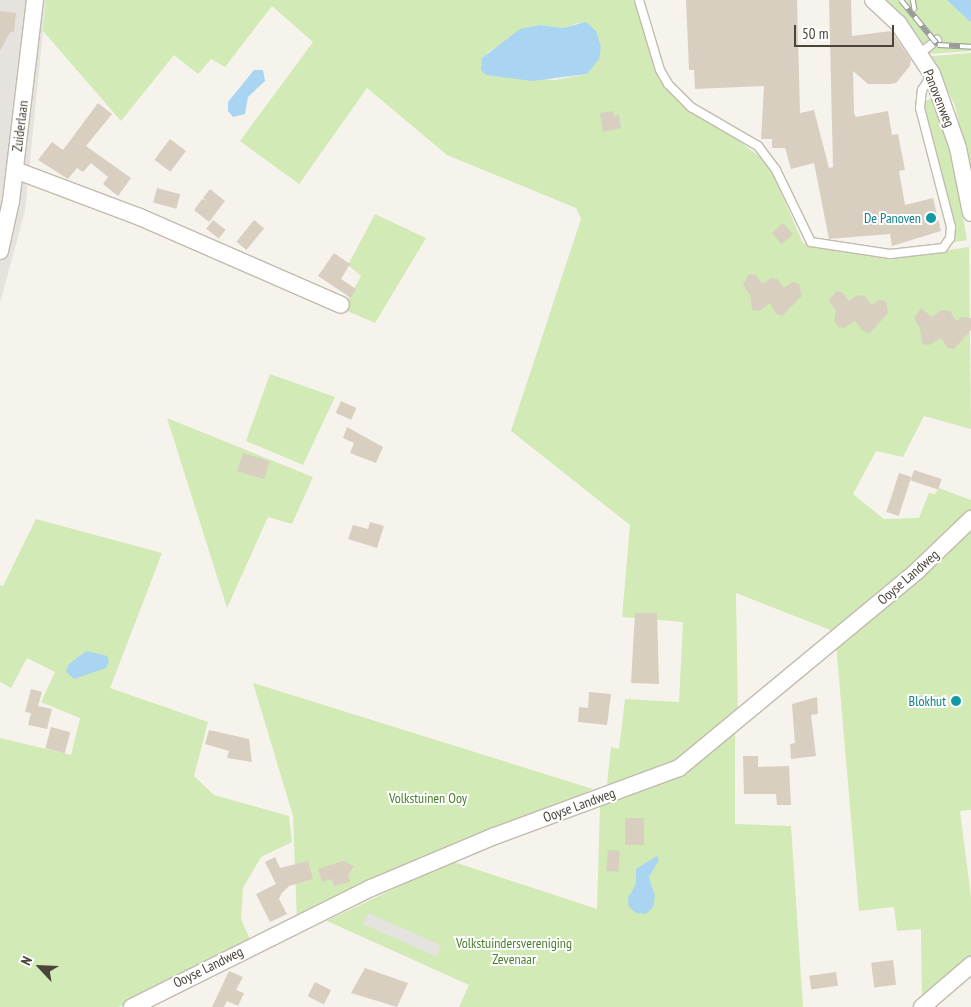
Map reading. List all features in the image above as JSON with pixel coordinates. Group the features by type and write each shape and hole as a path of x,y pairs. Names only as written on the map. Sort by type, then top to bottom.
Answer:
{"street":[{"name":"Zuiderlaan","path":"0,251 14,170 35,0"},
{"name":"Panovenweg","path":"873,0 898,23 932,74 958,148 971,213"},
{"path":"14,170 149,220 342,305"},
{"name":"Ooyse Landweg","path":"132,1007 371,888 495,836 679,768 918,570 971,519"},
{"path":"922,1007 971,965"}],"lane":[{"path":"639,0 660,70 668,84 691,107 758,146 776,170 811,242 890,254 943,248 950,238 951,227 920,108 922,90 932,74"},
{"path":"919,54 937,40"}],"shaded area":[{"path":"0,0 46,0 25,211 0,303"},
{"path":"368,913 441,946 436,957 363,924"}],"green space":[{"path":"46,0 636,0 668,87 768,163 803,243 886,259 969,247 971,429 924,416 903,457 876,451 853,494 884,519 919,518 929,493 935,494 939,488 971,500 971,514 838,633 736,593 738,717 687,758 640,783 607,784 611,747 619,749 625,699 679,702 683,622 622,617 630,525 511,431 581,219 576,208 447,155 367,88 299,184 240,141 313,42 272,6 225,67 211,59 198,74 174,55 121,121 43,31","holes":["579,23 587,74 555,80 486,75 487,53 515,35 540,25 563,28"]},
{"path":"883,0 947,0 971,22 971,51 927,54"},
{"path":"971,53 971,171 955,106 932,56"},
{"path":"936,97 949,141 967,240 955,242 924,101"},
{"path":"375,214 426,238 375,323 343,309 361,276 348,265"},
{"path":"270,374 335,397 303,465 246,441"},
{"path":"167,418 313,477 292,524 268,517 227,608"},
{"path":"36,519 162,553 110,688 208,722 194,776 214,795 289,816 292,842 261,857 243,888 241,919 253,946 151,996 118,1007 0,1007 0,738 71,755 80,718 41,702 55,672 27,658 11,688 0,682 0,585 3,586"},
{"path":"971,524 971,810 960,811 971,897 971,959 922,1003 921,929 897,931 894,907 859,911 836,644"},
{"name":"Volkstuinen Ooy","path":"253,683 593,789 297,922 293,816"},
{"name":"Volkstuindersvereniging Zevenaar","path":"735,729 735,824 791,826 803,1007 459,1007 469,985 327,921 451,861 597,909 600,806"}],"water":[{"path":"947,0 971,0 971,22 969,21"},
{"path":"586,22 596,31 601,47 599,59 587,74 532,81 486,75 481,70 482,58 520,29 540,25 563,28"},
{"path":"254,70 263,70 265,81 248,97 245,114 233,117 228,111 228,102"},
{"path":"86,651 107,656 109,662 106,668 74,679 66,672 69,664"},
{"path":"657,856 659,860 649,877 655,896 653,907 646,914 636,913 629,907 628,898 636,884 636,869"}],"building":[{"path":"686,0 797,0 800,113 814,110 829,168 833,167 829,0 851,0 852,36 891,31 911,60 910,66 896,83 889,84 868,84 853,71 854,113 856,117 888,111 892,135 898,134 905,170 899,171 905,205 933,198 941,231 892,246 890,234 829,239 814,163 791,169 785,148 772,148 772,139 761,139 764,86 695,89 694,70 689,70"},
{"path":"0,11 16,13 14,32 10,32 0,51"},
{"path":"98,103 112,114 86,146 131,178 118,196 103,184 108,177 91,163 83,172 77,168 68,179 38,160 52,142 63,150"},
{"path":"613,111 614,116 619,115 621,128 603,132 600,113"},
{"path":"170,139 186,151 170,172 154,160"},
{"path":"157,188 180,194 176,209 153,202"},
{"path":"210,189 225,201 209,222 194,210 202,199 206,200 203,198"},
{"path":"213,220 226,230 219,239 206,229"},
{"path":"254,220 264,228 246,250 236,242"},
{"path":"783,223 793,234 782,244 772,233"},
{"path":"334,253 350,264 341,279 356,289 351,298 318,276"},
{"path":"749,274 756,275 762,284 771,278 778,279 784,288 792,282 799,284 802,296 782,316 776,314 770,303 759,311 752,310 750,295 743,285"},
{"path":"836,291 842,292 849,301 858,295 865,296 871,305 879,300 886,301 888,313 870,333 864,332 855,321 844,328 838,327 834,321 836,311 829,301"},
{"path":"921,308 932,317 942,310 950,311 956,321 962,317 971,318 971,330 954,349 948,348 941,338 929,345 922,344 920,328 914,318"},
{"path":"341,401 357,408 351,420 336,413"},
{"path":"347,427 383,447 376,463 350,453 354,443 343,438"},
{"path":"243,453 270,461 264,479 237,471"},
{"path":"914,470 942,479 938,489 911,480"},
{"path":"899,473 911,477 899,516 886,512"},
{"path":"370,522 384,526 377,548 348,539 353,525 368,529"},
{"path":"635,613 657,613 659,684 631,683"},
{"path":"31,689 42,692 38,706 52,709 47,729 28,725 31,713 25,712"},
{"path":"589,692 611,694 607,725 578,722 579,707 588,708"},
{"path":"817,697 818,714 811,715 816,756 791,759 790,744 795,743 792,704"},
{"path":"51,727 70,732 65,753 45,748"},
{"path":"209,730 249,739 252,762 227,758 229,751 205,744"},
{"path":"743,756 758,756 758,767 789,766 791,805 777,805 776,794 744,794"},
{"path":"625,818 644,818 644,845 625,845"},
{"path":"608,850 620,851 618,872 606,871"},
{"path":"275,857 280,868 308,861 313,879 289,886 281,894 279,899 287,914 270,922 256,894 276,884 265,862"},
{"path":"343,861 354,866 348,875 350,882 334,886 332,879 322,882 318,869"},
{"path":"893,960 896,985 874,987 871,963"},
{"path":"365,968 408,983 397,1007 351,993"},
{"path":"229,971 243,977 236,990 244,993 238,1006 227,1001 224,1007 212,1007"},
{"path":"836,972 838,986 811,990 809,976"},
{"path":"315,982 331,990 324,1004 308,996"}],"railway":[{"path":"901,0 938,45 971,47"},
{"path":"913,0 915,11"}],"place":[{"name":"De Panoven","path":"931,218"},
{"name":"Blokhut","path":"956,701"}]}
